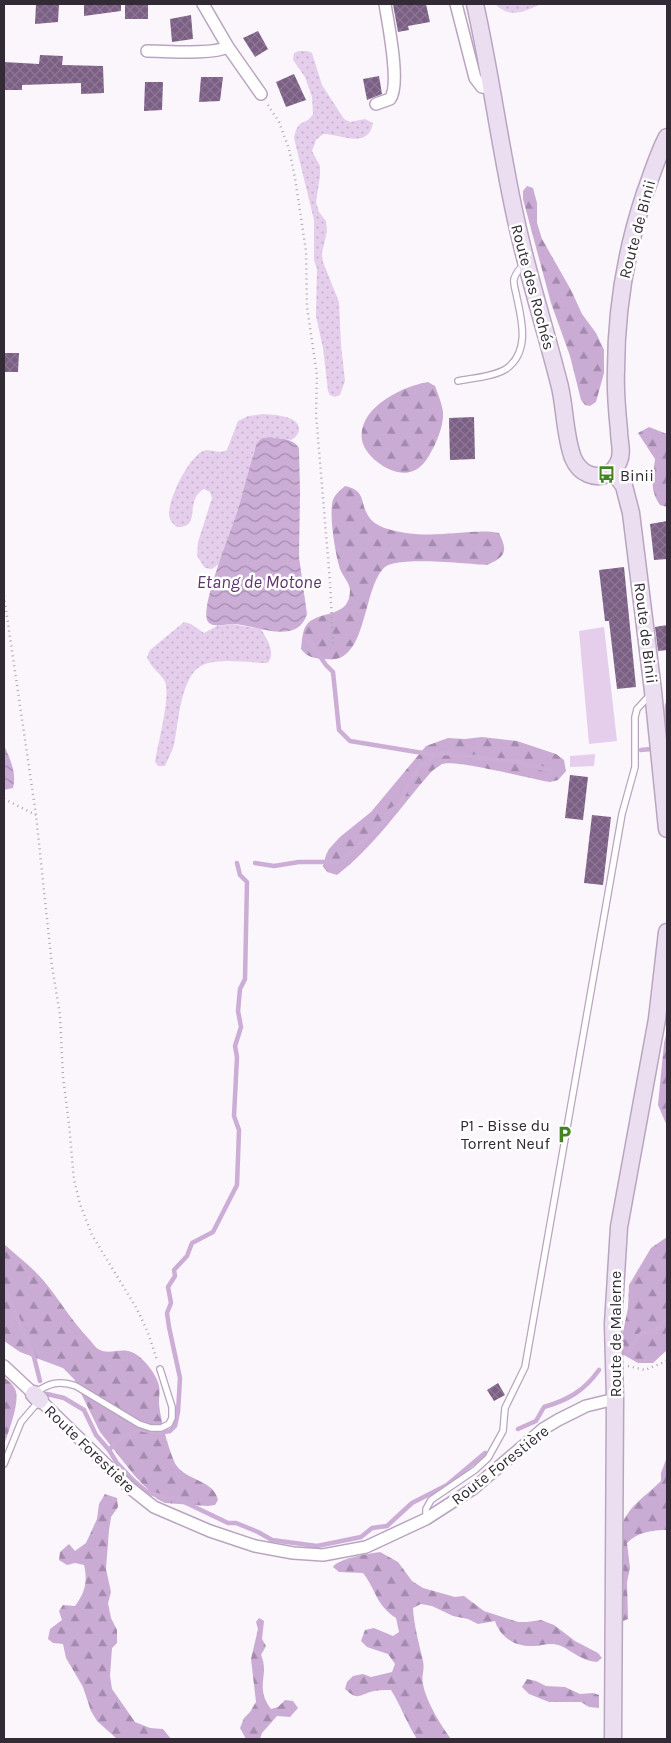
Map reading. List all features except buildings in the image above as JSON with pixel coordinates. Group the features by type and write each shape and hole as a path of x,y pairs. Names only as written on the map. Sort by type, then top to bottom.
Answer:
{"street":[{"path":"203,4 228,47 261,94"},
{"path":"376,104 390,99 394,89 394,72 386,4"},
{"path":"456,4 475,78 482,87 491,88"},
{"name":"Route des Rochés","path":"475,4 506,173 526,264 560,387 572,454 580,469 593,476 604,476 613,471"},
{"path":"146,51 208,51 228,47"},
{"name":"Route de Binii","path":"667,137 640,210 629,249 622,288 616,345 620,456 613,471 624,486 630,508 653,691 667,829"},
{"name":"Route de Malerne","path":"612,1739 614,1287 619,1227 658,1019 667,932"},
{"name":"Route Forestière","path":"4,1366 130,1488 154,1507 203,1528 255,1546 323,1555 366,1547 426,1519 474,1488 543,1429 586,1406 615,1399"}],"lane":[{"path":"458,381 493,374 506,369 516,358 522,342 523,329 514,281 517,271 526,264"},
{"path":"426,1519 426,1509 432,1500 475,1470 488,1458 503,1431 505,1408 525,1367 622,814 634,767 634,717 637,709 653,691"},
{"path":"4,1464 21,1422 46,1385 54,1382 69,1383 76,1386 139,1424 151,1428 161,1428 169,1424 172,1418 172,1407 160,1369"}],"path":[{"path":"261,94 284,134 295,178 306,251 307,306 317,375 316,414 330,582 333,645"},
{"path":"4,596 36,815 52,966 60,1016 63,1077 76,1191 92,1235 145,1325 160,1369"},
{"path":"4,799 36,815"},
{"path":"614,1368 627,1366 645,1370 667,1361"}],"shaded area":[{"path":"495,4 541,4 512,13 501,9"},
{"path":"299,51 312,53 322,85 344,119 350,122 365,119 373,123 366,136 360,138 353,139 323,134 316,140 312,151 320,166 316,202 319,212 326,221 327,231 322,253 323,262 339,302 345,381 340,395 335,397 330,395 328,391 323,348 316,316 317,269 314,260 314,220 294,138 298,127 313,114 312,97 305,77 293,60 294,53"},
{"path":"263,414 285,417 295,421 299,432 291,440 270,437 262,438 254,451 239,507 219,564 212,569 205,568 197,556 198,542 212,498 210,492 204,489 198,494 189,523 185,526 177,527 172,522 169,514 175,490 190,463 201,452 227,450 238,421 248,416"},
{"path":"184,622 191,624 204,633 217,626 232,624 261,629 270,646 271,654 268,663 220,661 205,664 197,669 190,677 182,699 172,750 165,766 158,766 155,762 167,693 165,682 147,657 150,650"},
{"path":"604,627 617,741 589,744 579,631"},
{"path":"595,754 594,766 570,767 570,756"}],"green space":[{"path":"527,186 533,188 537,203 537,223 542,239 571,290 582,314 596,333 604,350 604,373 596,402 590,406 585,405 581,400 570,356 551,303 523,199 523,191"},
{"path":"428,382 435,386 443,412 436,443 426,461 416,470 406,473 390,469 375,460 364,447 362,428 374,409 384,400 406,388"},
{"path":"649,427 667,434 667,507 660,505 654,494 655,459 638,433"},
{"path":"345,486 352,488 360,494 369,517 383,527 405,533 422,534 499,533 504,544 504,553 487,565 418,561 392,564 385,567 378,576 373,588 360,632 354,645 346,654 336,659 317,658 309,656 301,649 306,626 320,616 340,609 349,599 350,588 338,562 332,519 332,504"},
{"path":"482,737 517,741 556,754 564,760 566,771 558,780 550,782 462,764 442,764 432,771 363,852 337,875 327,872 323,866 329,849 340,837 371,812 426,746 448,738"},
{"path":"667,1031 667,1126 658,1105 664,1043"},
{"path":"667,1237 667,1350 653,1363 638,1363 622,1354 622,1337 628,1308 629,1285 651,1248"},
{"path":"4,1244 43,1280 76,1324 97,1348 106,1352 133,1352 149,1367 159,1386 161,1416 168,1444 176,1465 211,1488 218,1500 215,1505 165,1503 157,1499 134,1475 100,1432 74,1379 63,1368 20,1352 4,1341"},
{"path":"4,1377 15,1389 16,1401 4,1445"},
{"path":"667,1457 667,1530 646,1532 636,1536 627,1543 630,1568 627,1582 628,1619 623,1621 621,1615 621,1527 624,1519 633,1507 661,1481 661,1473"},
{"path":"105,1494 117,1498 118,1507 111,1517 106,1569 111,1592 108,1603 111,1618 117,1630 117,1643 112,1648 110,1676 112,1689 135,1722 150,1728 163,1729 171,1739 117,1739 97,1721 91,1711 83,1687 66,1658 63,1644 53,1643 48,1639 50,1629 62,1620 59,1611 63,1605 75,1606 86,1582 84,1565 75,1563 67,1565 59,1560 60,1552 69,1544 75,1551 86,1543 97,1519 99,1504"},
{"path":"380,1552 398,1562 412,1581 423,1588 455,1597 464,1596 484,1611 518,1622 541,1620 554,1625 575,1641 598,1653 602,1658 597,1662 587,1660 557,1645 525,1646 508,1640 500,1632 495,1621 478,1624 468,1619 453,1616 432,1606 421,1604 413,1608 423,1664 423,1684 434,1712 451,1739 417,1739 391,1690 375,1691 357,1696 345,1689 347,1682 353,1676 363,1674 371,1677 392,1672 395,1664 388,1654 367,1647 361,1641 365,1630 374,1628 393,1636 399,1632 396,1618 384,1608 363,1573 339,1572 333,1567 347,1559"},
{"path":"259,1618 264,1621 262,1639 266,1646 261,1655 264,1669 263,1688 266,1701 271,1709 278,1707 285,1700 293,1701 298,1708 290,1717 277,1716 262,1733 260,1739 246,1739 240,1728 244,1718 256,1702 251,1659 258,1629 256,1622"},
{"path":"527,1679 546,1686 565,1687 580,1694 593,1693 599,1695 599,1708 589,1707 581,1702 549,1702 529,1694 522,1687"}],"water":[{"name":"Etang de Motone","path":"270,437 293,442 299,448 299,557 307,614 302,624 285,632 232,624 211,624 207,620 206,611 218,564 239,506 257,443 262,438"},
{"path":"4,745 12,766 14,782 13,788 4,790"}],"waterway":[{"path":"307,638 333,672 339,730 350,741 435,755"},
{"path":"667,705 665,748 667,748"},
{"path":"641,750 651,749"},
{"path":"255,863 274,866 299,862 339,862 363,842 384,821 390,811 398,806 409,783 421,765 428,763 435,755 447,753 458,757 462,755 515,761 550,770"},
{"path":"109,1450 118,1440 140,1429 158,1433 170,1431 175,1426 178,1412 180,1378 167,1313 171,1303 168,1287 175,1276 174,1270 187,1256 192,1243 213,1232 237,1185 239,1130 234,1116 237,1057 235,1046 241,1027 238,1011 240,989 245,979 247,882 240,875 237,863"},
{"path":"4,1287 34,1357 40,1381"},
{"path":"628,1351 642,1333 655,1332 667,1319"},
{"path":"518,1429 536,1421 544,1407 575,1394 599,1370"},
{"path":"47,1394 64,1398 84,1410 96,1435 117,1463 147,1492 178,1499 228,1523 236,1523 272,1540 317,1546 361,1537 372,1528 387,1526 412,1503 447,1485 485,1453"}],"place":[{"name":"Binii","path":"606,475"},
{"name":"P1 - Bisse du Torrent Neuf","path":"564,1134"}]}
